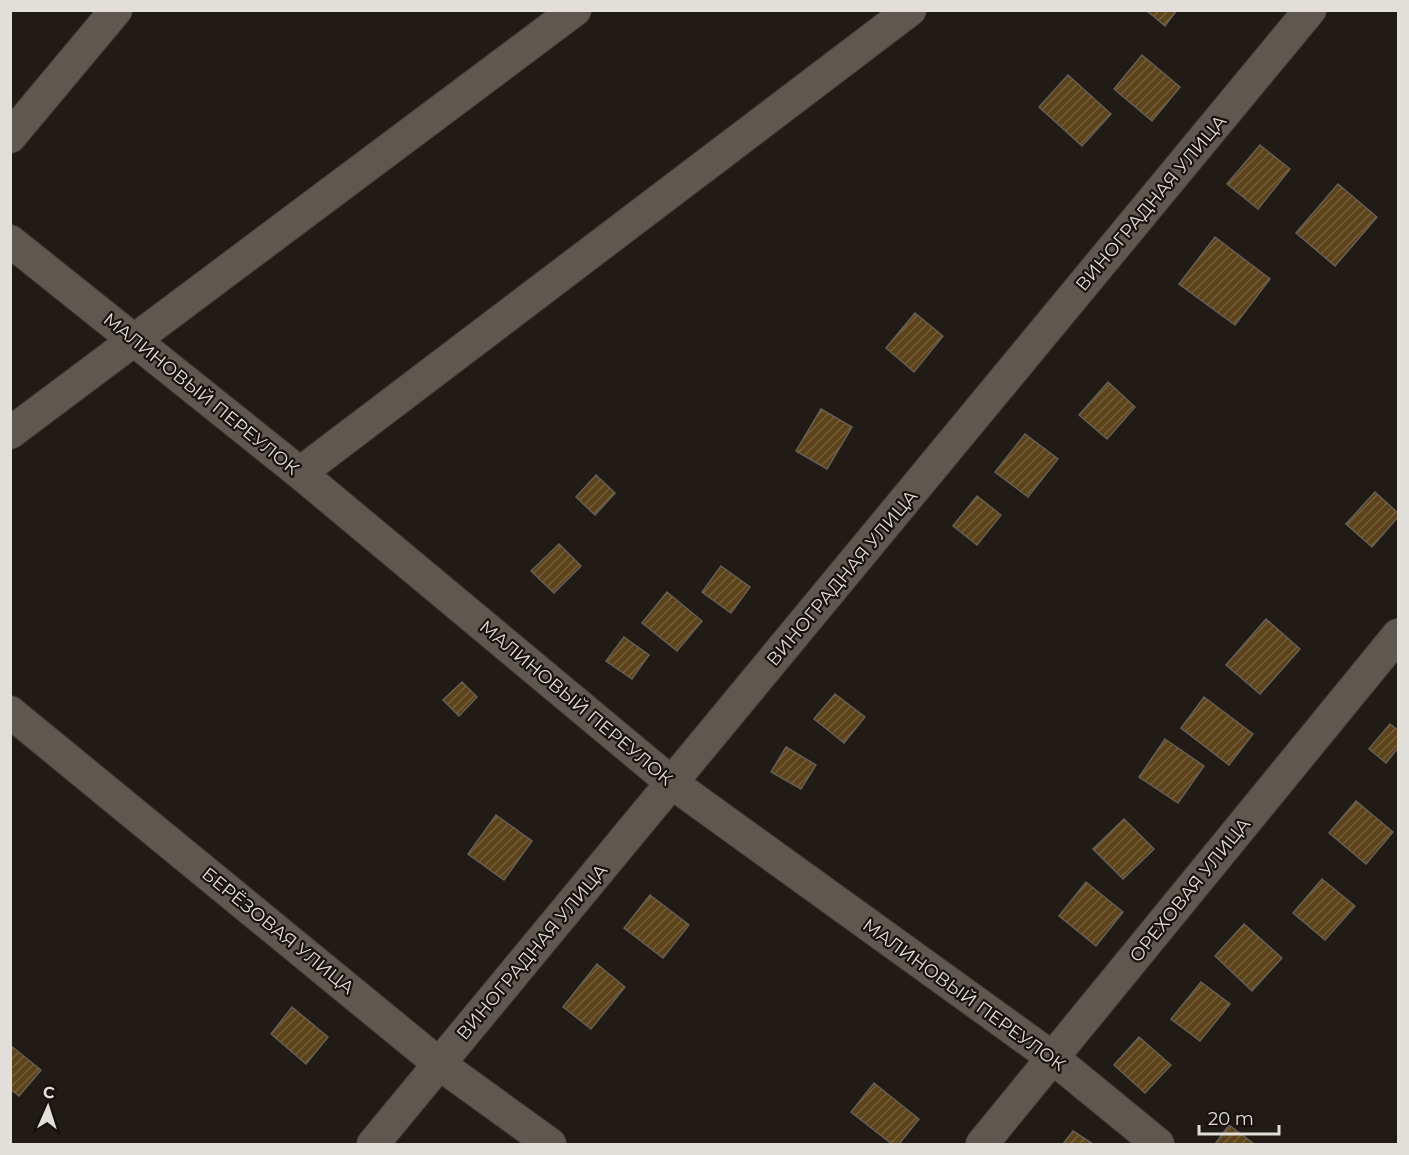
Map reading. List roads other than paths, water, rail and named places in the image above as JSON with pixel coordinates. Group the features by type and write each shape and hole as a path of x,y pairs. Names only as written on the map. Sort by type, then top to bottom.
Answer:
{"street":[{"path":"10,137 116,10"},
{"path":"10,433 136,341 575,10"},
{"path":"300,472 910,10"},
{"name":"ВИНОГРАДНАЯ УЛИЦА","path":"373,1144 1310,10"},
{"name":"МАЛИНОВЫЙ ПЕРЕУЛОК","path":"10,241 300,472 672,783 1053,1058 1158,1144"},
{"name":"ОРЕХОВАЯ УЛИЦА","path":"982,1144 1398,634"},
{"name":"БЕРЁЗОВАЯ УЛИЦА","path":"10,712 438,1063 550,1144"}]}
